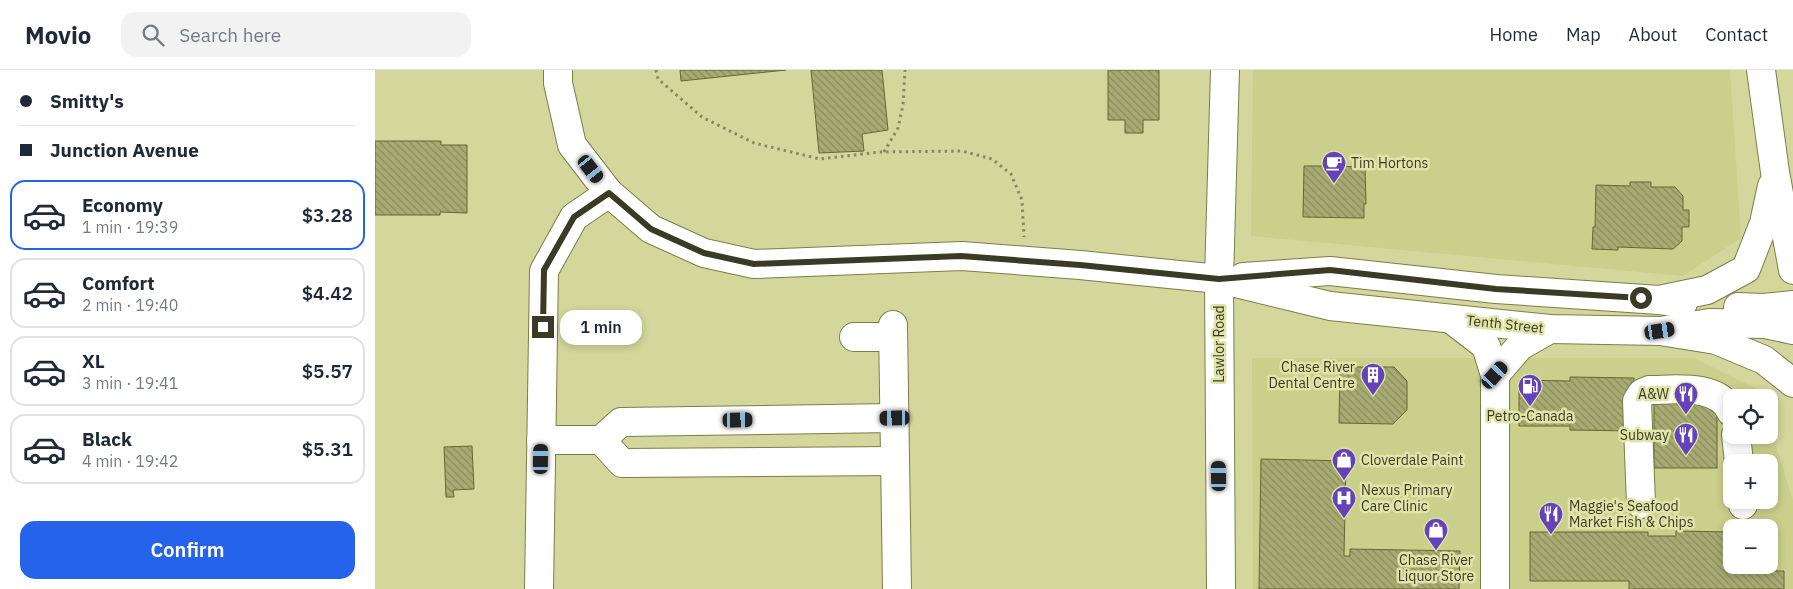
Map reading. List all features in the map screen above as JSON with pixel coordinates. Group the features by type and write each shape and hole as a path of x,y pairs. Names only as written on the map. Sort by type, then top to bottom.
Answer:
{"main road":[{"name":"Tenth Street","path":"558,70 558,84 572,145 609,193 651,229 704,253 754,264 961,256 1219,279 1330,306 1550,329 1660,331 1709,323 1765,324 1793,330"},
{"name":"Lawlor Road","path":"1221,589 1219,279 1225,70"},
{"path":"1761,70 1775,172 1793,270"},
{"path":"1659,300 1707,290 1746,269 1764,223 1775,172"},
{"path":"539,589 544,270 574,217 609,193"},
{"name":"Tenth Street","path":"1219,279 1330,270 1496,289 1659,300 1697,305 1763,308 1793,305"},
{"path":"1451,319 1486,346 1495,375 1495,589"},
{"path":"1495,375 1520,346 1550,329"},
{"path":"854,337 893,331 897,589"},
{"path":"1660,331 1717,340 1764,360 1793,383"},
{"path":"1641,504 1637,402 1642,393 1649,390 1697,389 1718,397 1723,401"},
{"path":"541,440 601,440 621,422 895,418"},
{"path":"601,440 622,463 895,461"}],"path":[{"path":"655,70 658,79 702,117 754,143 821,159 884,152 962,151 992,159 1011,174 1022,200 1026,261"},
{"path":"884,152 898,128 903,105 905,70"}],"shaded area":[{"path":"1253,70 1730,70 1741,238 1683,276 1251,236"},
{"path":"1252,358 1694,358 1757,389 1723,389 1723,444 1776,444 1793,501 1793,589 1253,589"}],"building":[{"path":"680,70 786,70 681,81"},
{"path":"811,70 882,70 888,130 862,134 864,151 819,153"},
{"path":"1108,70 1159,70 1159,120 1143,120 1143,133 1125,133 1125,120 1108,120"},
{"path":"375,141 441,141 441,145 467,145 467,213 440,212 440,215 375,215"},
{"name":"Tim Hortons","path":"1304,166 1365,167 1366,204 1364,204 1364,218 1303,217"},
{"path":"1630,182 1651,182 1651,187 1675,187 1683,196 1683,210 1689,210 1689,227 1682,227 1682,241 1673,249 1618,247 1618,250 1592,249 1593,227 1595,227 1596,185 1630,186"},
{"name":"Chase River Dental Centre","path":"1340,367 1394,367 1407,381 1407,410 1393,424 1339,423"},
{"path":"1570,377 1634,378 1633,431 1570,430 1570,426 1519,426 1519,380 1570,381"},
{"path":"1654,400 1717,400 1717,468 1654,468"},
{"path":"472,446 474,489 453,490 454,497 446,497 444,447"},
{"path":"1261,459 1346,461 1344,556 1350,556 1350,549 1460,551 1459,589 1259,589"},
{"path":"1676,531 1723,532 1723,574 1778,574 1778,571 1784,571 1784,589 1629,589 1629,581 1530,581 1530,532 1648,532 1648,536 1676,536"}],"place":[{"name":"Tim Hortons","path":"1334,184"},
{"name":"Chase River Dental Centre","path":"1373,396"},
{"name":"Petro-Canada","path":"1530,407"},
{"name":"A&W","path":"1686,415"},
{"name":"Subway","path":"1686,456"},
{"name":"Cloverdale Paint","path":"1344,481"},
{"name":"Nexus Primary Care Clinic","path":"1344,519"},
{"name":"Maggie's Seafood Market Fish & Chips","path":"1551,535"},
{"name":"Chase River Liquor Store","path":"1436,551"}],"route":[{"path":"543,327 544,270 574,217 609,193 651,229 704,253 754,264 961,256 1080,265 1219,279 1330,270 1496,289 1552,294 1641,298"}]}
